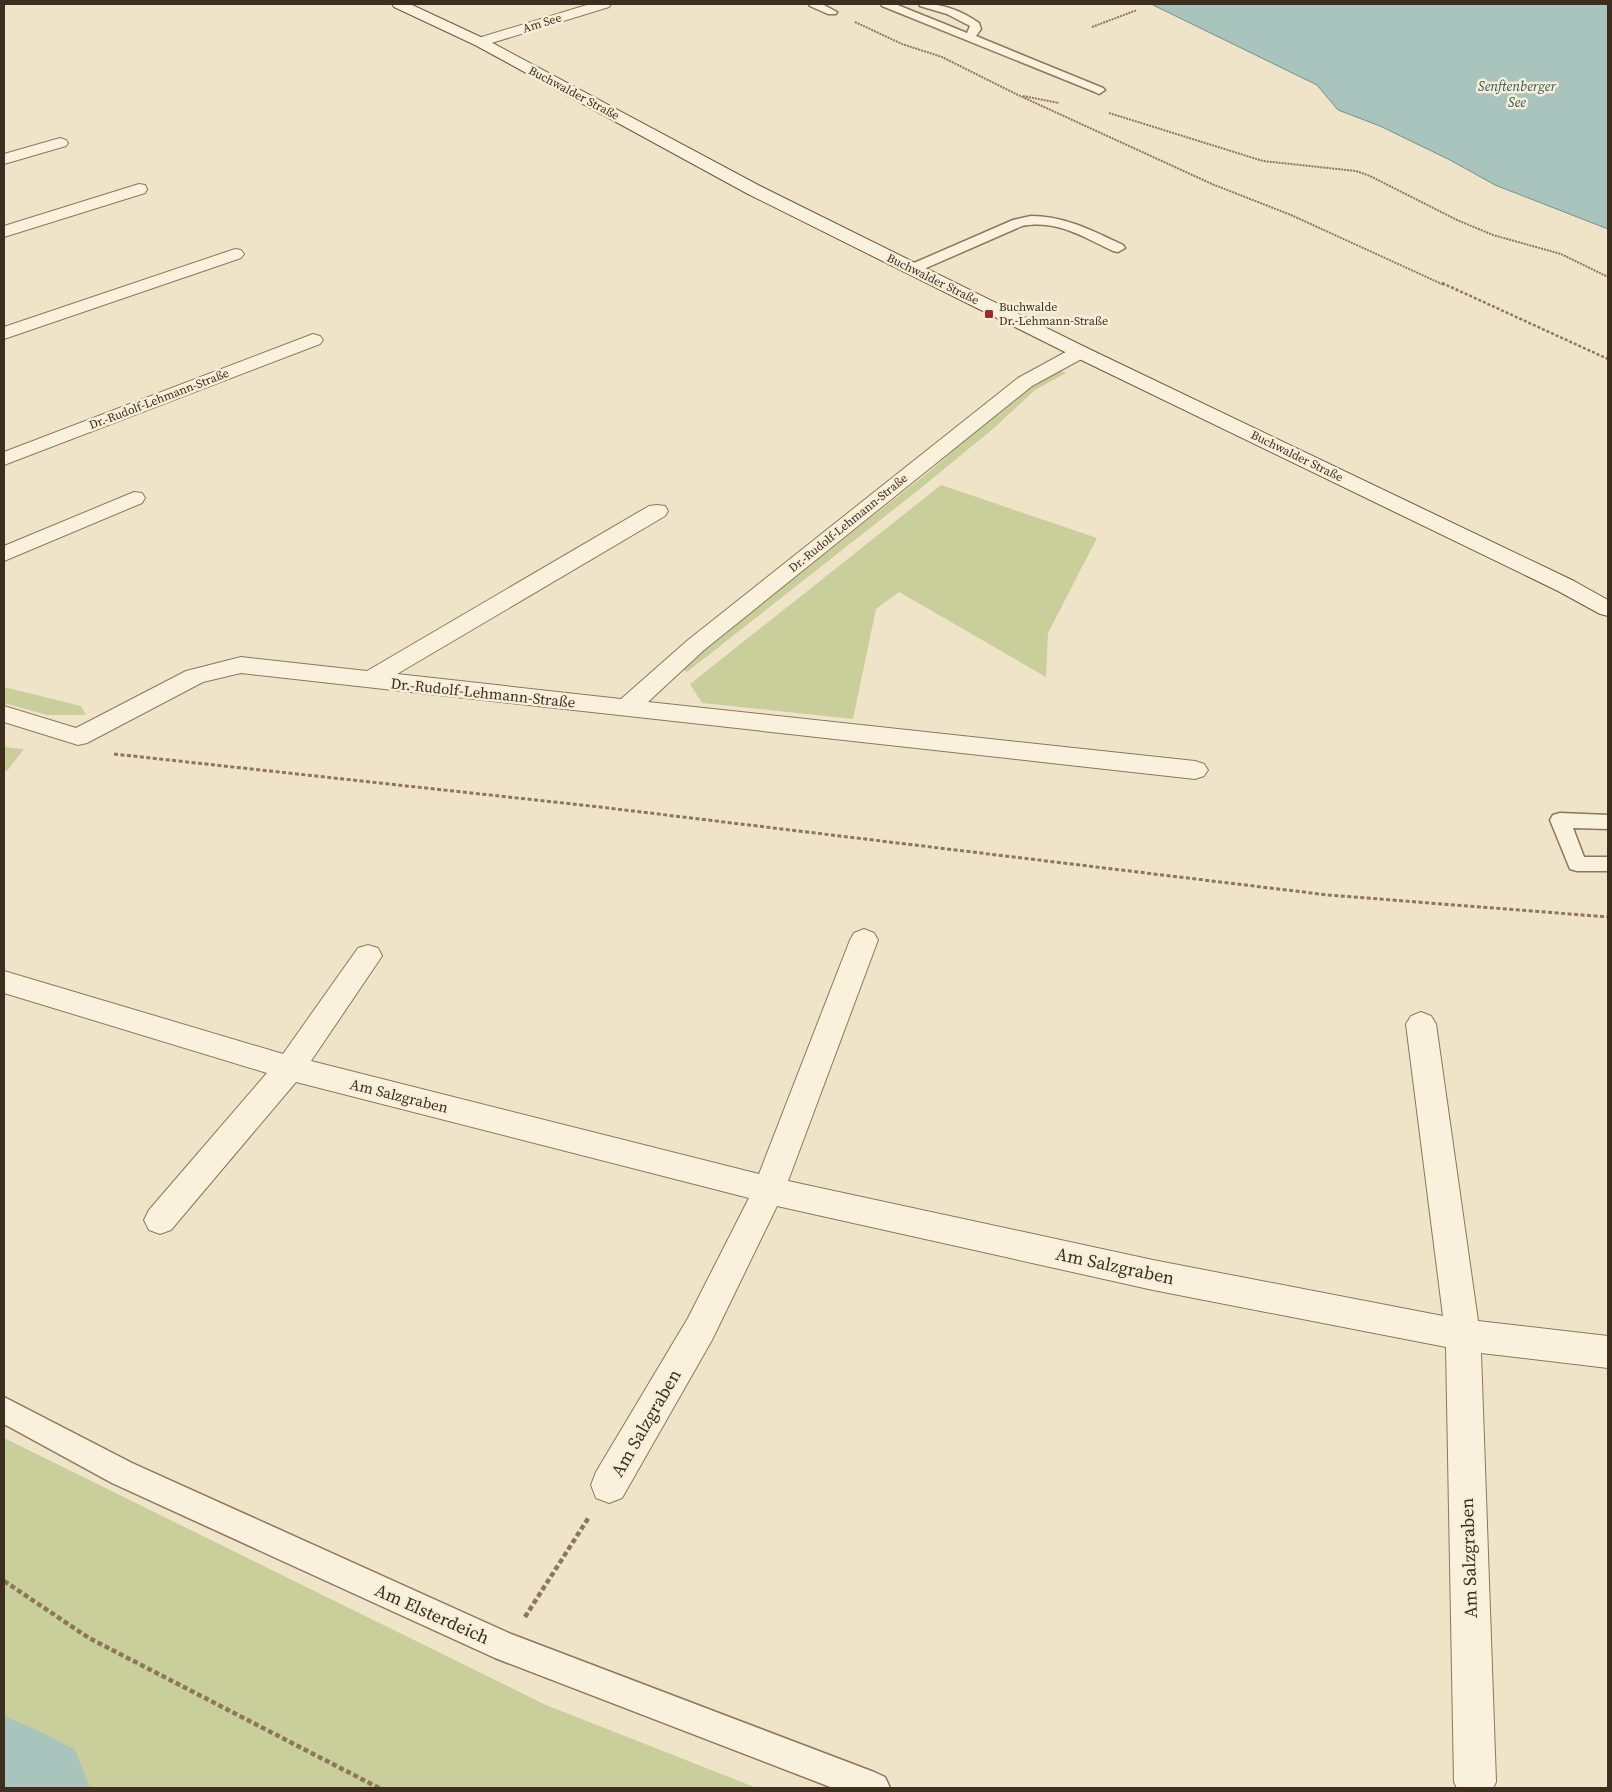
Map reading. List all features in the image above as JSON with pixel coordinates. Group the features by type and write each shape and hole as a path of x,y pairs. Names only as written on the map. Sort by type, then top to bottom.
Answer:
{"street":[{"name":"Buchwalder Straße","path":"399,4 480,42 754,190 912,269 1080,352 1557,581 1608,608"},
{"name":"Am See","path":"480,42 604,4"},
{"path":"4,159 60,142"},
{"path":"4,232 139,189"},
{"path":"4,333 235,254"},
{"name":"Dr.-Rudolf-Lehmann-Straße","path":"4,459 313,340"},
{"name":"Dr.-Rudolf-Lehmann-Straße","path":"626,708 696,645 1025,382 1080,352"},
{"path":"4,554 134,498"},
{"name":"Dr.-Rudolf-Lehmann-Straße","path":"370,680 657,511"},
{"name":"Dr.-Rudolf-Lehmann-Straße","path":"4,714 78,736 196,676 242,665 1195,770"},
{"name":"Am Salzgraben","path":"609,1485 700,1329 769,1190 864,940"},
{"path":"160,1220 290,1068 368,956"},
{"name":"Am Salzgraben","path":"4,982 290,1068 769,1190 1153,1275 1463,1335 1608,1352"},
{"name":"Am Salzgraben","path":"1421,1024 1463,1335 1476,1782"}],"lane":[{"path":"814,4 832,12"},
{"path":"886,4 1099,90"},
{"path":"924,4 948,11 970,21 975,25 975,29 970,37"},
{"path":"912,269 1018,223 1036,220 1062,223 1118,248"},
{"path":"1608,822 1560,820 1577,864 1608,864"},
{"name":"Am Elsterdeich","path":"4,1410 122,1473 506,1647 874,1788"}],"path":[{"path":"1092,27 1137,10"},
{"path":"832,12 902,44 942,57 1018,95 1212,184 1291,215 1608,359"},
{"path":"1018,95 1065,104"},
{"path":"1103,111 1256,160 1341,168 1363,173 1458,220 1493,235 1561,254 1608,277"},
{"path":"104,753 610,808 1328,895 1608,916"},
{"name":"Am Salzgraben","path":"506,1647 609,1485"},
{"path":"4,1581 89,1638 379,1788"}],"green space":[{"path":"1059,370 1066,373 1035,390 994,428 921,488 687,672 680,668 930,471 1026,388"},
{"path":"941,485 1097,538 1048,633 1046,677 899,592 876,609 853,719 702,703 690,684"},
{"path":"4,687 81,706 86,715 47,715 4,703"},
{"path":"4,747 24,749 7,771 4,770"},
{"path":"4,1438 546,1705 757,1788 4,1788"}],"water":[{"name":"Senftenberger See","path":"1608,4 1608,229 1495,185 1450,160 1380,126 1338,110 1317,85 1153,5"}],"waterway":[{"path":"4,1769 37,1788"}],"place":[{"name":"Buchwalde Dr.-Lehmann-Straße","path":"989,314"}]}
